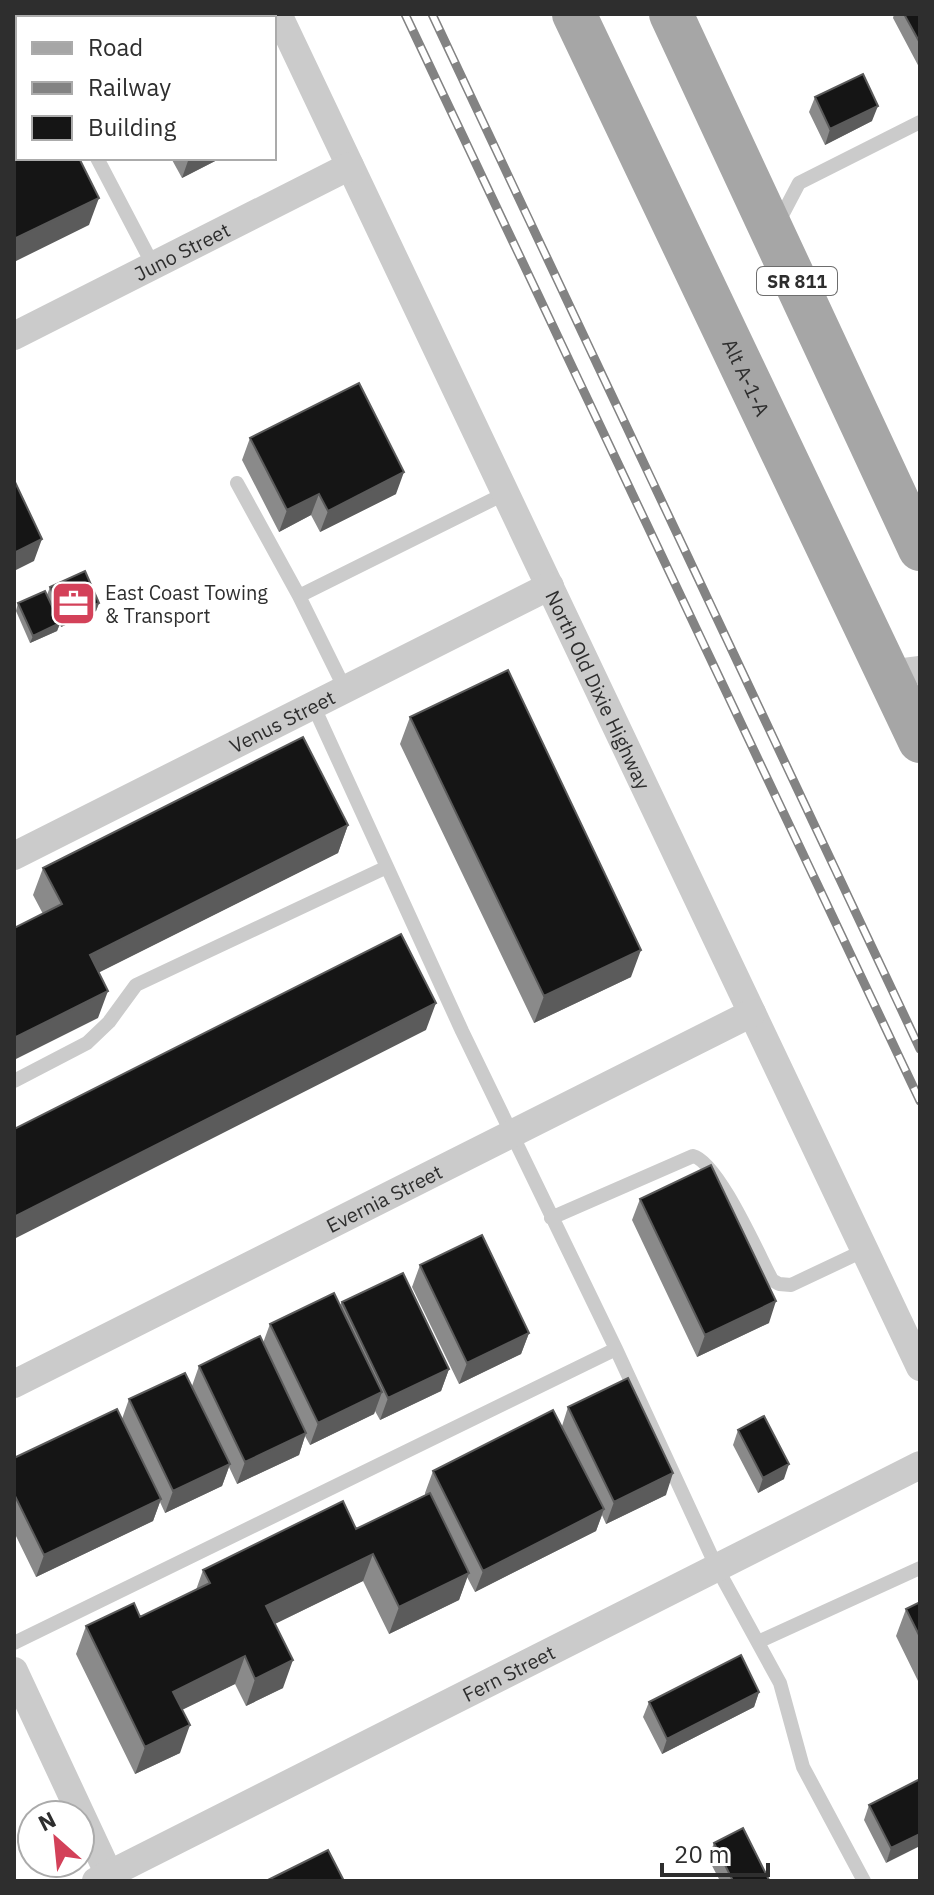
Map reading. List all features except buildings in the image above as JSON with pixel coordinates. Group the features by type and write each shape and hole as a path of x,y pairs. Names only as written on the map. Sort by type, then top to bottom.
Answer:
{"main road":[{"name":"Alt A-1-A","path":"574,14 904,672 920,741"},
{"name":"SR 811","path":"671,14 920,549"}],"street":[{"name":"North Old Dixie Highway","path":"278,14 920,1367"},
{"name":"Juno Street","path":"14,336 350,166"},
{"name":"Venus Street","path":"14,856 550,586"},
{"name":"Evernia Street","path":"14,1384 752,1013"},
{"name":"Fern Street","path":"105,1879 920,1465"},
{"path":"14,1671 105,1879"}],"lane":[{"path":"774,231 799,183 920,122"},
{"path":"98,160 153,265"},
{"path":"237,483 299,596 345,689"},
{"path":"299,596 506,493"},
{"path":"313,705 511,1134 616,1349 717,1568 780,1683 803,1767 864,1881"},
{"path":"14,1081 87,1043 109,1022 136,985 387,867"},
{"path":"551,1218 693,1156 701,1158 716,1175 772,1280 779,1284 791,1285 865,1250"},
{"path":"14,1643 616,1349"},
{"path":"758,1642 920,1568"}],"railway":[{"path":"405,14 920,1101"},
{"path":"432,14 920,1049"}],"place":[{"name":"East Coast Towing & Transport","path":"74,604"}]}
